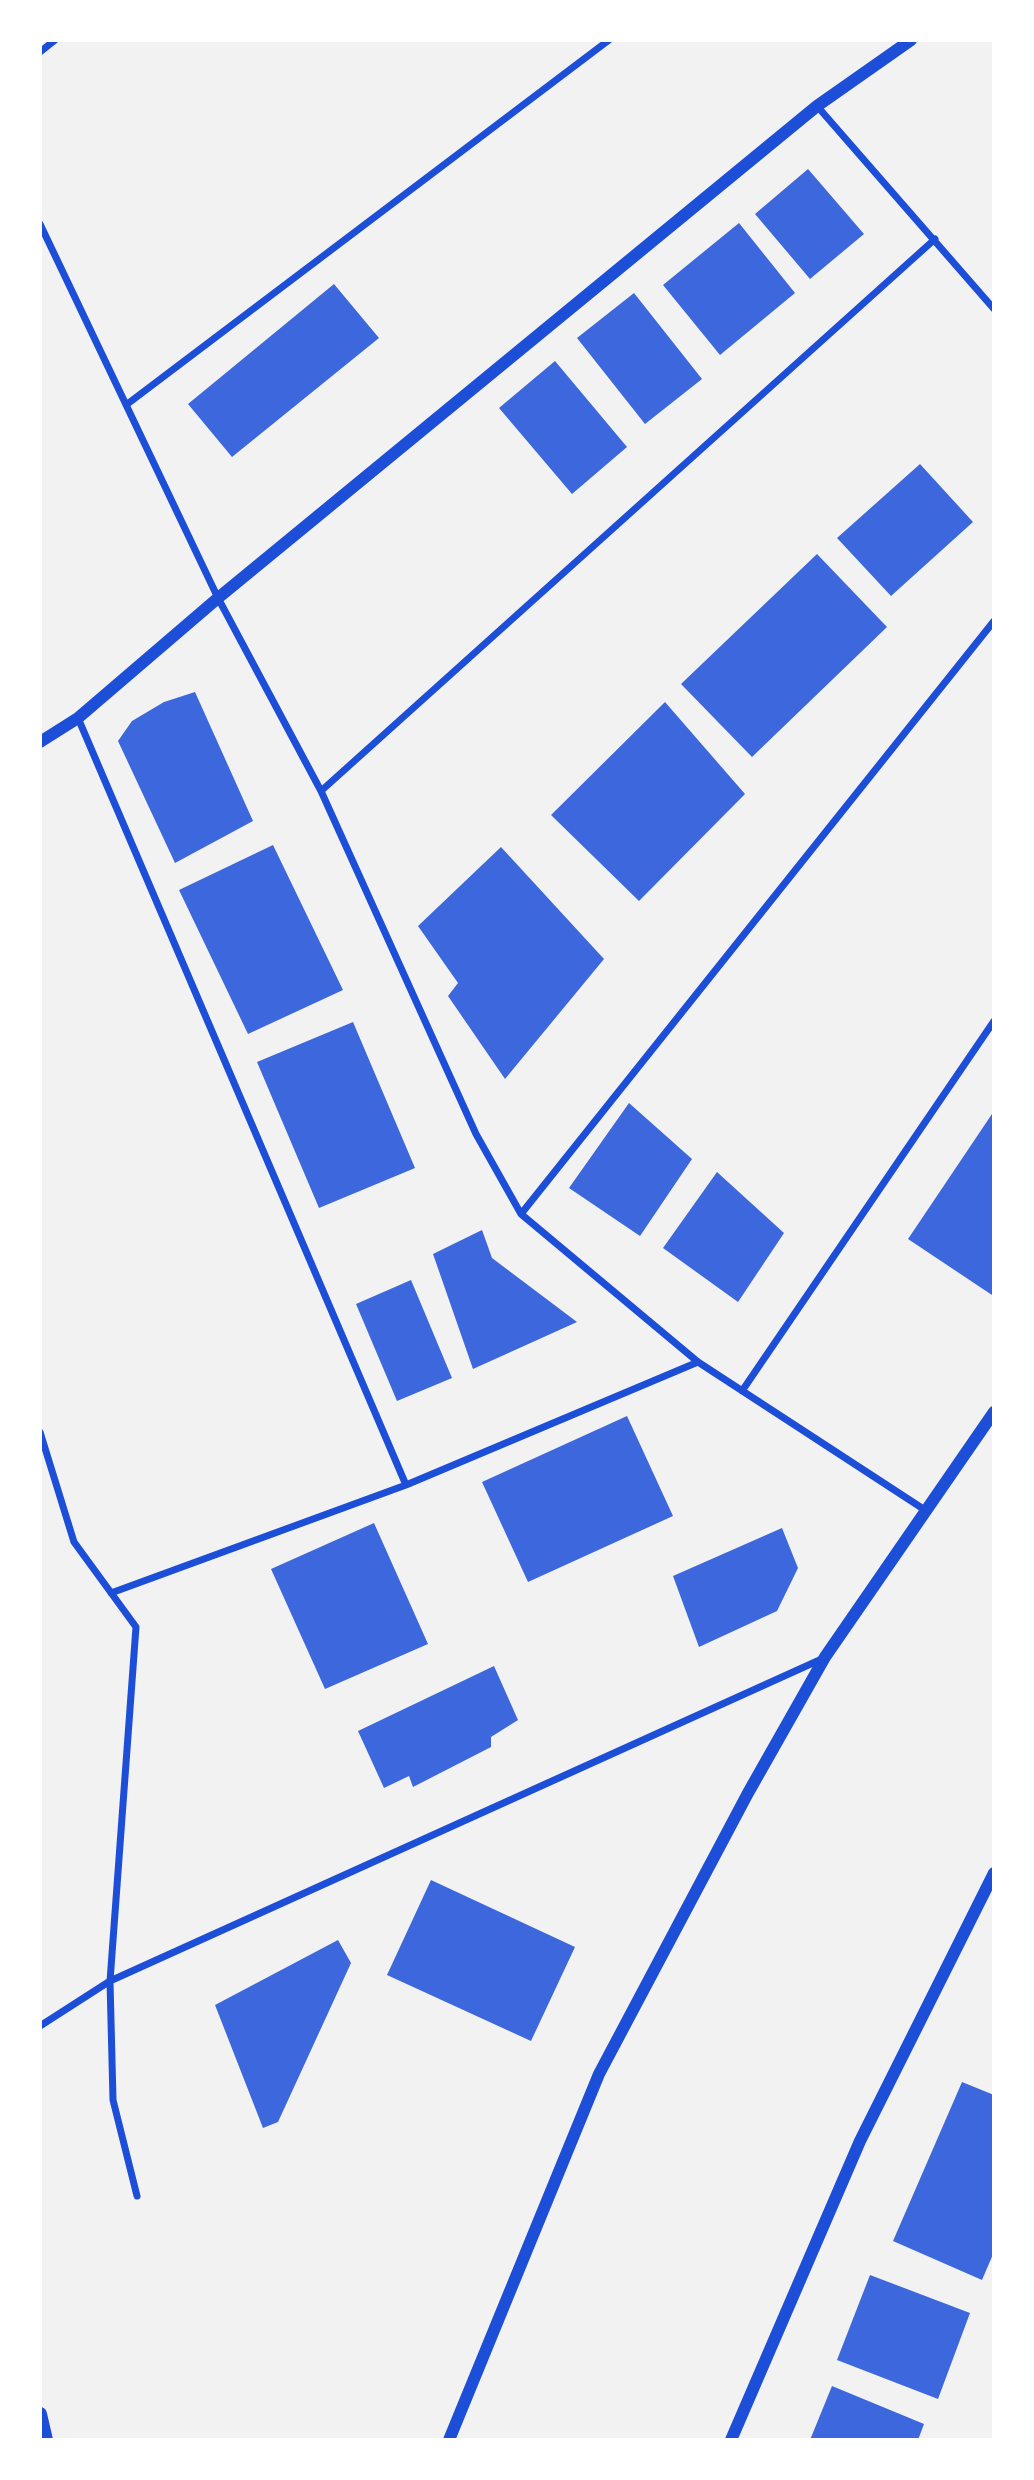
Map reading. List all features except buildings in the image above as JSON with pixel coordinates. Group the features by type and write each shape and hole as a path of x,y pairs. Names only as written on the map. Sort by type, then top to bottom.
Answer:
{"main road":[{"path":"40,2414 46,2440"}],"street":[{"path":"40,52 55,40"},
{"path":"126,405 610,40"},
{"path":"40,742 78,718 218,598 817,106 911,40"},
{"path":"817,106 994,309"},
{"path":"40,224 218,598 321,791 476,1134 521,1214 698,1362 925,1510"},
{"path":"321,791 935,239"},
{"path":"521,1214 994,621"},
{"path":"78,718 406,1485"},
{"path":"743,1391 994,1021"},
{"path":"111,1593 406,1485 698,1362"},
{"path":"449,2440 599,2074 748,1793 825,1657 994,1412"},
{"path":"40,1432 74,1542 136,1627 110,1981 113,2100 137,2196"},
{"path":"40,2026 110,1981 825,1657"},
{"path":"731,2440 860,2141 994,1873"}]}
